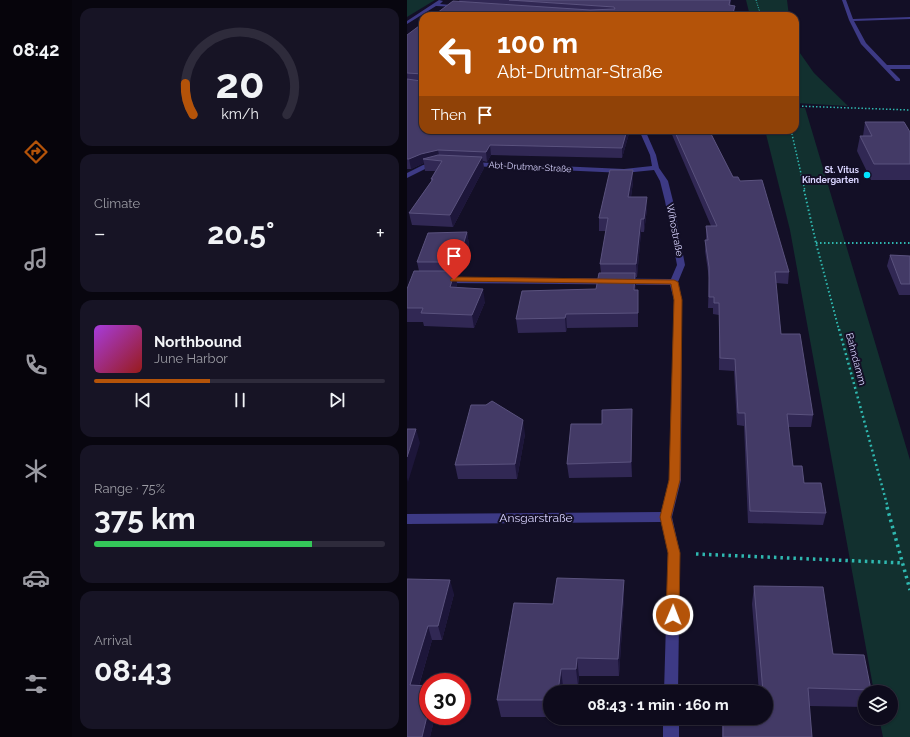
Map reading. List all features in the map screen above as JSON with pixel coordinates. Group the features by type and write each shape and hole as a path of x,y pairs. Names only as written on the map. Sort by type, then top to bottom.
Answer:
{"street":[{"path":"425,12 443,0"},
{"path":"844,0 851,20 864,44 898,80"},
{"path":"436,5 467,7"},
{"path":"407,23 419,16"},
{"path":"851,20 910,18"},
{"path":"887,67 910,66"},
{"name":"Wihostraße","path":"644,134 653,155 656,168 664,181 681,265 674,282"},
{"path":"407,176 425,166 441,163"},
{"name":"Abt-Drutmar-Straße","path":"465,164 624,171 656,168"},
{"path":"431,280 674,282 678,300 675,480 666,517 674,553 671,685"},
{"name":"Ansgarstraße","path":"407,519 666,517"},
{"path":"671,725 671,737"}],"path":[{"path":"757,0 760,12"},
{"path":"799,106 910,110"},
{"name":"Bahndamm","path":"792,134 816,243 910,590"},
{"path":"816,243 910,243"},
{"path":"674,553 903,563"}],"green space":[{"path":"407,0 435,0 407,17"},
{"path":"746,0 787,0 788,12 749,12"},
{"path":"799,52 814,73 848,106 799,103"},
{"path":"799,108 805,108 806,111 910,460 910,737 883,737 880,725 898,725 898,685 873,685 790,230 766,134 799,134"}],"building":[{"path":"509,0 730,0 729,5 735,6 733,12 438,12 453,1 590,10 615,9 614,7"},
{"path":"419,26 419,74 407,73 407,35"},
{"path":"407,79 419,81 419,134 626,134 622,148 490,145 486,152 438,150 407,159"},
{"path":"865,122 904,122 910,132 910,164 874,164 860,136 872,136"},
{"path":"676,134 711,134 733,177 738,177 740,181 762,180 789,272 775,272 781,334 800,334 813,415 787,414 793,466 802,466 804,483 821,483 826,513 750,511 745,413 738,413 735,359 720,358 719,303 714,303 714,297 709,297 709,267 705,240 708,240 706,226 717,226"},
{"path":"438,155 482,157 450,215 409,213 433,179 431,179 442,161 423,159"},
{"path":"610,170 633,170 628,197 647,197 644,219 641,219 636,264 600,264 608,218 599,218"},
{"path":"467,232 458,262 417,262 428,233"},
{"path":"890,255 910,256 910,284 901,284"},
{"path":"414,271 455,271 450,287 483,289 472,315 421,313 423,308 407,308 407,289"},
{"path":"599,273 635,273 634,290 638,290 638,313 566,314 565,318 516,319 522,291 596,289"},
{"path":"492,401 523,420 515,464 455,465 471,405 486,405"},
{"path":"632,409 631,462 567,464 571,424 602,424 602,410"},
{"path":"407,429 416,429 407,457"},
{"path":"557,578 624,580 618,659 577,658 576,669 561,669 559,685 543,685 543,700 497,700 514,603 553,604"},
{"path":"407,579 450,580 438,626 428,626 410,685 419,686 419,725 425,725 422,737 407,737"},
{"path":"754,586 823,587 833,654 864,655 870,685 858,685 858,690 808,688 812,737 723,737 723,725 773,725 773,685 762,685"}],"place":[{"name":"St. Vitus Kindergarten","path":"867,175"}],"route":[{"path":"454,280 674,282 678,300 675,480 666,517 674,553 673,615"}]}
